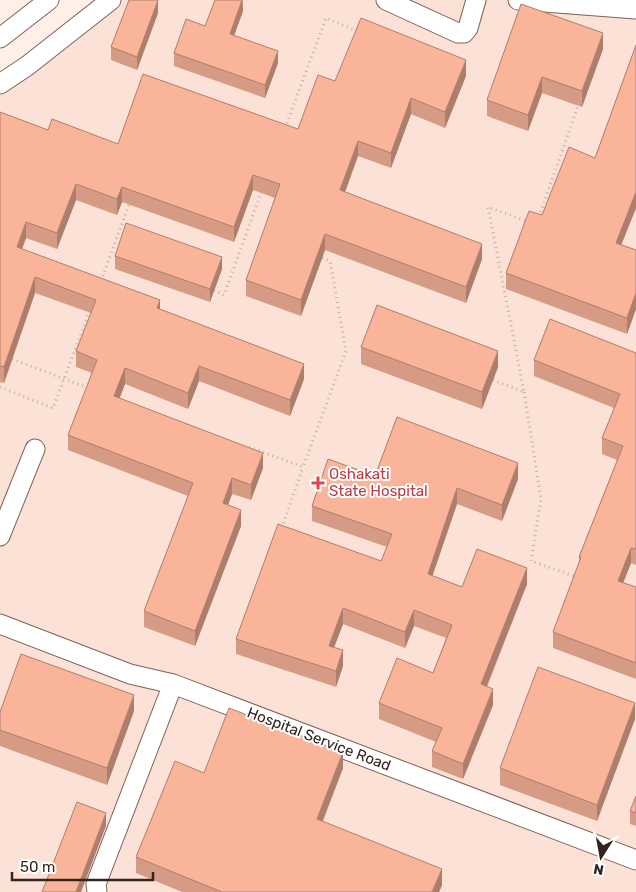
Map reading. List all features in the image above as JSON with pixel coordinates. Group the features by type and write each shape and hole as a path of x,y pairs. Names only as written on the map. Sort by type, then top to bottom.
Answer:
{"street":[{"path":"0,38 49,0"},
{"path":"0,84 27,66 111,0"},
{"path":"386,0 458,33 464,33 468,28 476,0"},
{"path":"518,0 636,9"},
{"path":"0,536 35,449"},
{"name":"Hospital Service Road","path":"1,628 130,674 173,684 636,860"},
{"path":"97,892 96,884 173,684"}],"path":[{"path":"276,126 285,129 326,18 361,33"},
{"path":"578,106 536,225 488,207 524,392 541,499 532,561 584,580"},
{"path":"214,290 224,295 264,184"},
{"path":"98,289 131,198"},
{"path":"282,530 346,351 330,260 322,258"},
{"path":"0,387 53,408 91,307"},
{"path":"12,359 91,390"},
{"path":"493,380 524,392"},
{"path":"248,447 303,467"}],"shaded area":[{"name":"Oshakati State Hospital","path":"99,0 636,0 636,892 0,892 0,75"}],"building":[{"path":"129,0 158,0 137,57 111,47"},
{"path":"215,0 242,0 230,34 278,51 265,85 174,53 186,19 205,26"},
{"path":"521,4 603,33 582,91 542,77 528,115 487,100"},
{"path":"361,18 466,60 445,112 411,98 391,153 358,141 340,190 482,244 466,287 325,234 301,300 246,280 280,184 253,175 234,227 122,187 117,199 76,184 57,233 26,222 17,247 160,300 157,308 304,364 290,400 199,366 188,393 125,368 114,396 263,453 251,485 232,478 223,503 241,510 195,631 144,611 193,483 68,435 97,360 76,351 96,300 35,277 4,367 0,366 0,112 48,130 52,119 118,144 143,74 298,129 318,75 335,81"},
{"path":"636,45 636,192 616,243 636,250 636,293 627,318 506,273 529,211 542,215 569,147 595,158"},
{"path":"126,223 222,257 210,289 115,256"},
{"path":"377,305 498,351 482,392 361,347"},
{"path":"550,319 636,353 636,549 631,548 618,581 636,587 636,663 553,632 581,557 579,557 623,446 602,438 620,394 534,360"},
{"path":"397,417 518,463 502,505 457,488 428,574 462,587 477,549 527,568 481,684 493,689 463,764 432,751 442,728 379,703 397,658 433,673 452,625 414,610 405,632 343,608 329,646 343,650 336,671 236,639 278,524 381,561 392,534 312,506 328,459 375,476"},
{"path":"21,654 134,695 107,768 0,730 0,712"},
{"path":"538,667 635,703 597,805 500,768"},
{"path":"229,708 343,752 317,819 442,869 432,892 222,892 136,857 175,761 204,773"},
{"path":"636,796 636,813 630,811"},
{"path":"77,802 106,813 76,892 42,892"}],"place":[{"name":"Oshakati State Hospital","path":"318,483"}]}
